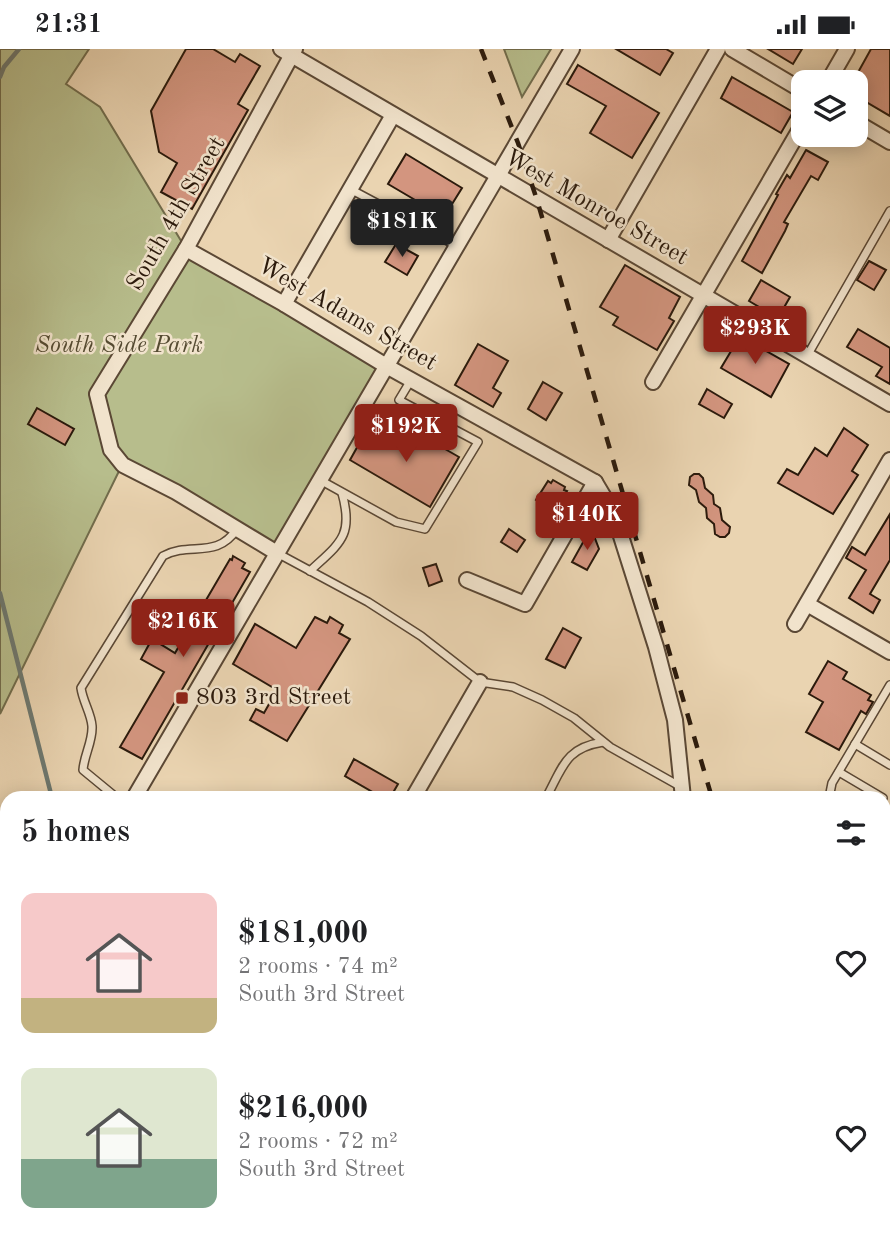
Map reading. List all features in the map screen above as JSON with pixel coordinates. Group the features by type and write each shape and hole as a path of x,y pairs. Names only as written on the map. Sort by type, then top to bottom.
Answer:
{"street":[{"path":"138,791 572,49"},
{"path":"608,240 718,49"},
{"path":"733,49 791,84"},
{"path":"835,70 847,49"},
{"name":"West Monroe Street","path":"289,51 499,177 890,404"},
{"name":"South 4th Street","path":"237,529 176,492 122,465 115,458 97,400 100,388 186,249 289,51"},
{"path":"284,304 393,114"},
{"path":"868,129 890,142"},
{"path":"653,382 791,145"},
{"name":"West Adams Street","path":"186,249 284,304 387,367 595,482"},
{"path":"795,624 890,460"},
{"path":"467,580 524,604 595,482 614,514 656,647 675,720 683,791"},
{"path":"237,529 277,553"},
{"path":"807,604 890,652"},
{"path":"417,791 480,682"}],"lane":[{"path":"350,189 458,246"},
{"path":"807,356 890,211"},
{"path":"320,480 396,521 425,529 478,442 399,400 411,380"},
{"path":"310,571 344,536 348,515 342,493"},
{"path":"108,791 83,770 83,759 92,734 92,724 81,688 163,556 170,552 216,547 230,539 237,529"},
{"path":"277,553 368,602 421,636 480,682 513,687 573,718 603,742 680,791"},
{"path":"830,791 832,783 890,685"},
{"path":"550,791 576,750 585,745 603,742"},
{"path":"855,744 890,765"},
{"path":"839,772 871,791"}],"green space":[{"name":"South Side Park","path":"0,49 89,49 66,84 100,107 186,249 383,364 277,553 122,465 0,714"},
{"path":"504,49 551,49 522,97"}],"building":[{"path":"186,49 213,49 235,62 240,54 260,66 238,104 248,110 192,209 161,192 177,163 159,152 151,111"},
{"path":"616,49 666,49 673,53 660,75"},
{"path":"768,49 802,49 793,64"},
{"path":"871,49 890,49 890,116 868,103 868,70 859,70"},
{"path":"578,65 659,113 632,158 590,133 606,106 567,84"},
{"path":"732,77 791,111 791,116 781,133 721,98"},
{"path":"806,150 828,162 818,180 811,176 784,222 788,224 785,231 762,273 742,261 778,195 776,194 787,175 790,178"},
{"path":"406,154 462,188 444,217 388,184"},
{"path":"396,244 418,256 407,275 385,262"},
{"path":"869,261 886,270 874,290 857,280"},
{"path":"625,265 680,297 669,318 674,321 657,350 613,325 618,317 600,307"},
{"path":"761,280 790,297 778,318 749,301"},
{"path":"858,329 890,348 890,384 876,376 882,367 847,347"},
{"path":"740,336 789,364 771,397 721,368"},
{"path":"478,344 508,361 493,388 501,393 493,407 455,385"},
{"path":"543,382 562,393 546,420 528,409"},
{"path":"707,389 732,404 724,418 699,404"},
{"path":"37,408 74,429 65,445 28,424"},
{"path":"369,426 408,448 417,433 459,457 430,507 350,460"},
{"path":"844,428 868,445 852,471 858,475 833,514 778,483 787,469 798,475 815,448 827,456"},
{"path":"694,474 703,478 705,488 713,495 714,504 720,508 722,520 730,527 725,537 715,534 714,524 707,518 706,508 699,502 696,490 689,485 690,477"},
{"path":"553,480 567,491 555,511 536,500 548,481 551,483"},
{"path":"890,514 890,560 870,594 880,600 873,613 849,598 866,570 846,558 852,547 865,555"},
{"path":"591,528 599,549 587,570 572,562"},
{"path":"509,529 525,540 517,552 501,542"},
{"path":"233,556 245,563 242,568 250,572 142,759 120,747 164,672 141,659 152,639 175,653"},
{"path":"436,564 442,581 429,586 423,568"},
{"path":"315,617 327,623 330,617 343,625 339,633 350,639 287,741 250,720 256,709 264,713 277,690 233,664 255,624 296,648"},
{"path":"563,628 581,638 565,668 546,659"},
{"path":"828,661 847,672 843,679 871,695 868,700 873,702 866,714 861,711 839,750 806,732 823,702 809,694"},
{"path":"354,759 398,784 394,791 371,791 345,776"}],"waterway":[{"path":"0,77 4,67 19,49"},
{"path":"0,593 50,791"}],"railway":[{"path":"481,49 537,200 710,791"}],"place":[{"name":"803 3rd Street","path":"182,698"}]}
